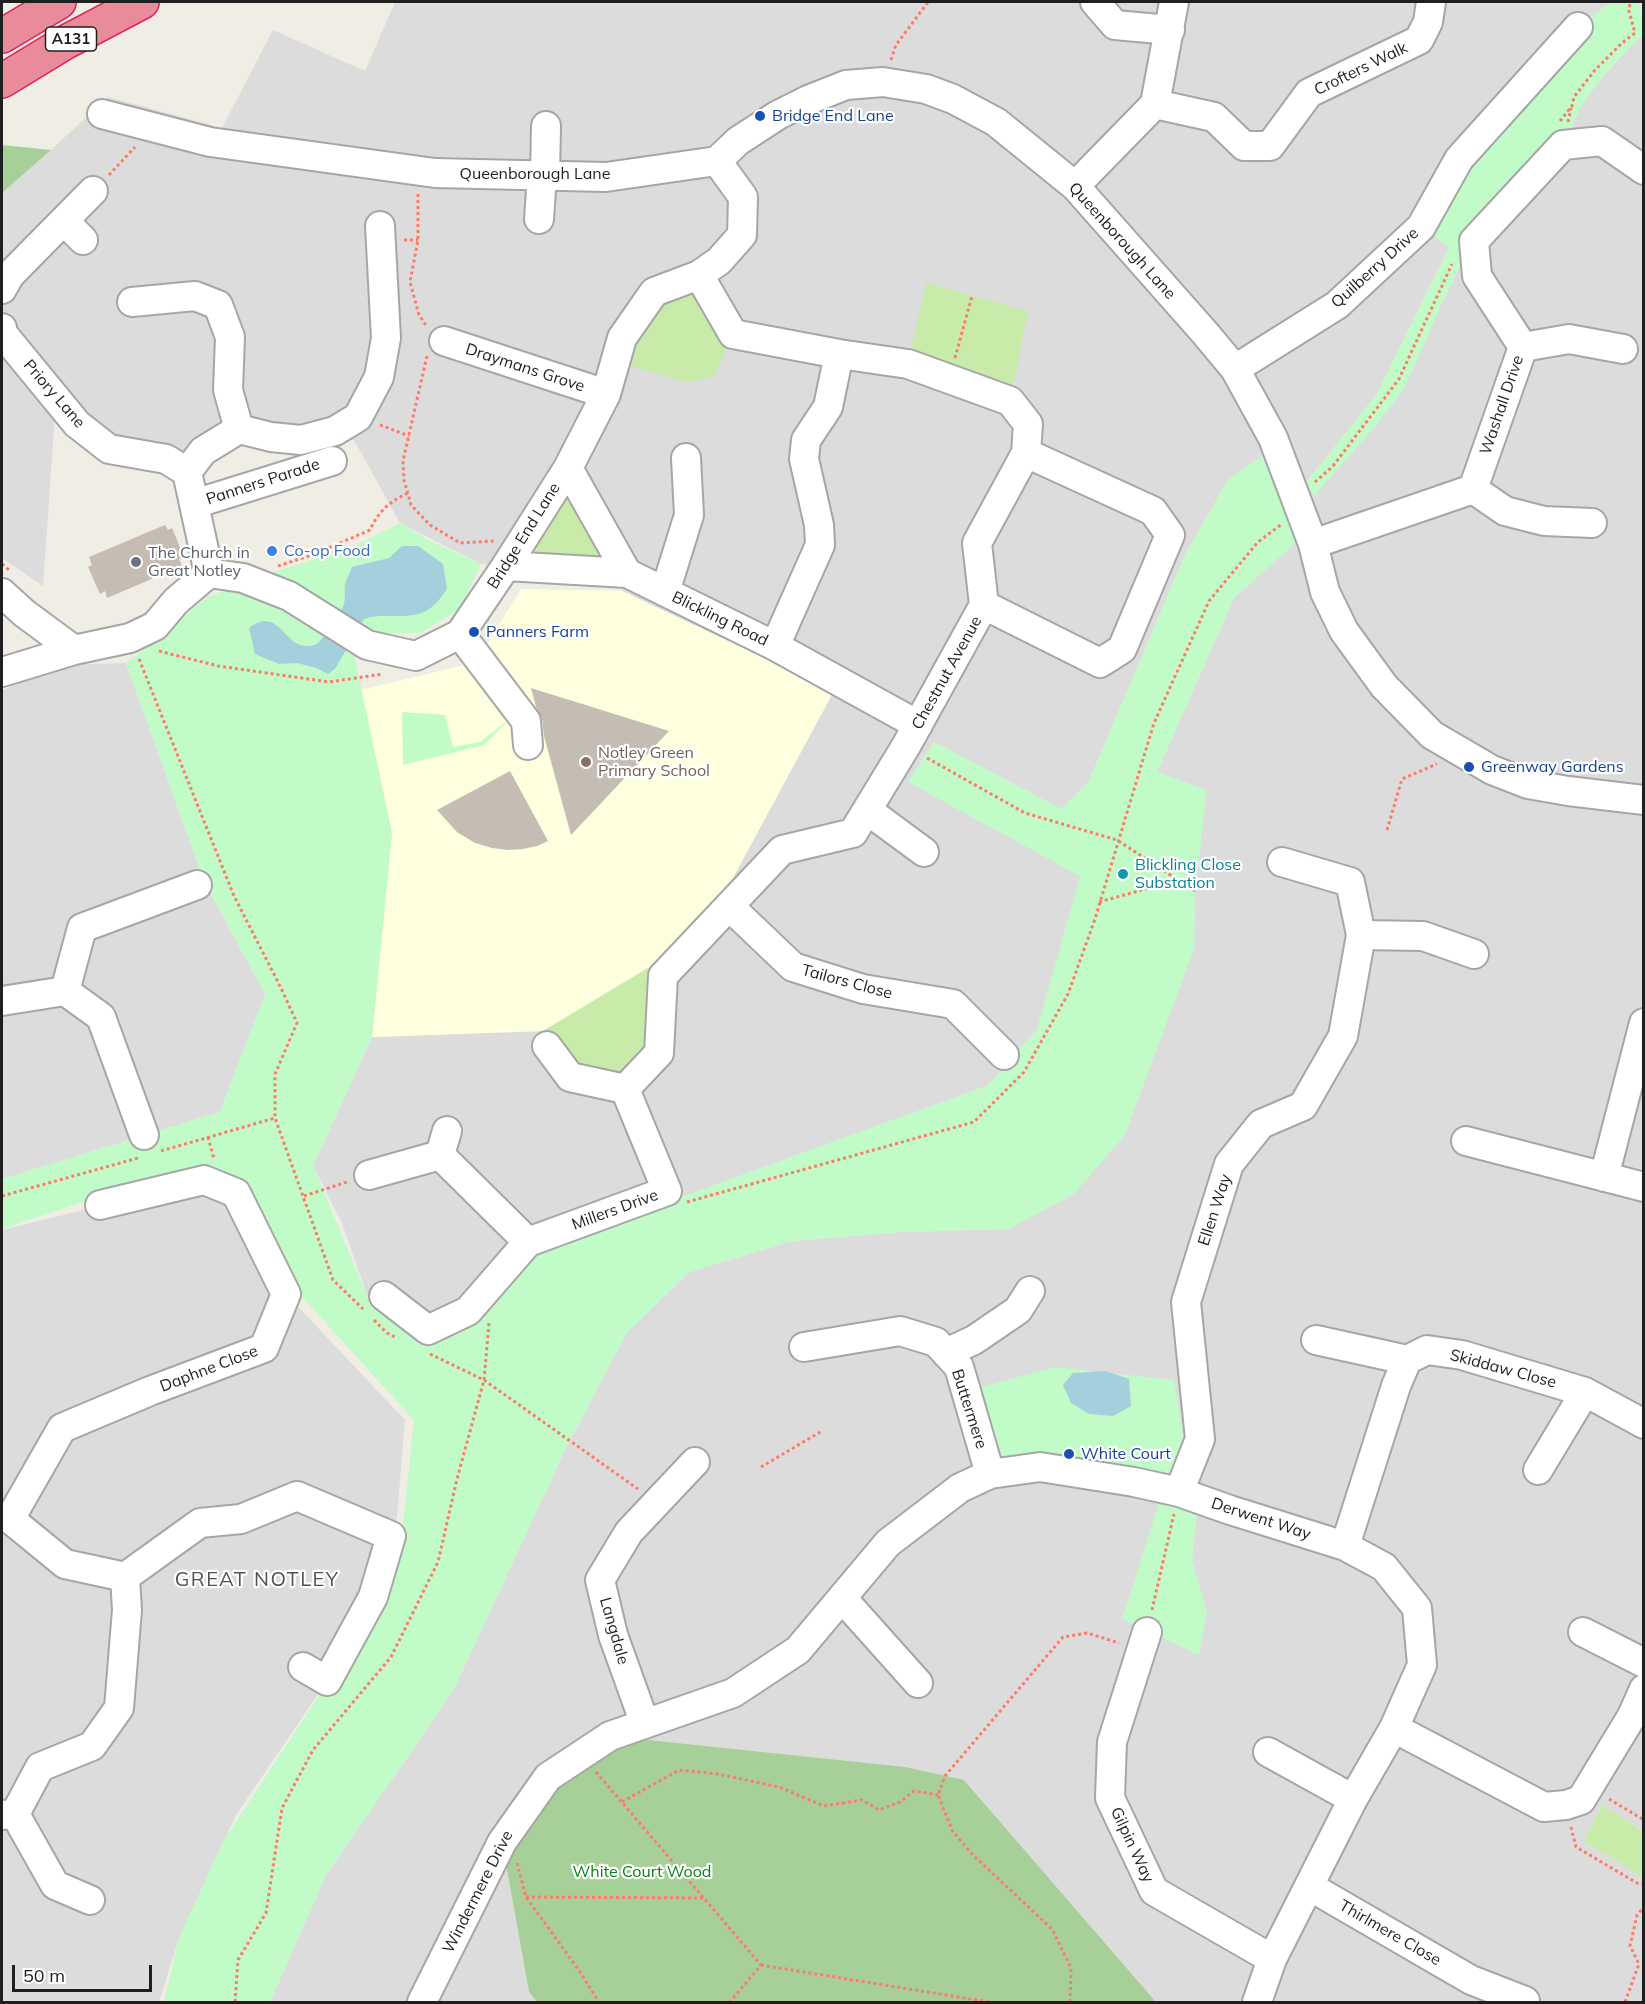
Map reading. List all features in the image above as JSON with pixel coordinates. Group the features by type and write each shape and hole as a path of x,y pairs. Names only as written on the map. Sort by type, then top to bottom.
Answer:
{"highway":[{"name":"A131","path":"2,36 59,2"},
{"name":"A131","path":"2,81 66,42 142,2"}],"street":[{"path":"1095,2 1115,25 1170,30"},
{"path":"1075,186 1155,104 1174,2"},
{"name":"Crofters Walk","path":"1155,104 1214,117 1244,146 1270,146 1309,93 1419,40 1428,22 1431,2"},
{"name":"Quilberry Drive","path":"1235,369 1336,305 1421,227 1459,159 1578,27"},
{"name":"Queenborough Lane","path":"102,114 210,142 418,171 606,177 717,160 738,141 778,115 846,85 883,82 926,89 953,99 996,122 1075,186 1235,369 1274,438 1312,544 1325,592 1344,631 1384,686 1432,735 1492,770 1528,784 1644,800"},
{"path":"539,219 546,126"},
{"name":"Washall Drive","path":"1473,489 1523,346 1477,276 1474,241 1563,145 1602,141 1644,170"},
{"name":"Bridge End Lane","path":"241,578 289,596 367,645 416,656 460,634 506,567 568,468 606,394 622,338 654,292 699,275 719,261 742,235 743,197 717,160"},
{"path":"2,289 10,275 74,231 93,191"},
{"path":"209,573 187,472 203,451 239,429 271,437 301,440 335,431 358,417 379,377 386,338 380,226"},
{"name":"Chestnut Avenue","path":"625,1089 659,1053 663,976 782,850 853,834 912,735 984,606 977,543 1026,453 1028,424 1010,401 908,364 839,354 733,334 699,275"},
{"path":"132,302 195,296 218,305 230,337 228,390 239,429"},
{"name":"Priory Lane","path":"2,328 3,334 77,424 109,449 166,459 187,472"},
{"path":"1523,346 1569,339 1623,349"},
{"name":"Draymans Grove","path":"434,344 606,394"},
{"path":"775,646 820,545 819,525 804,459 806,440 828,407 839,354"},
{"path":"984,606 1100,663 1122,649 1170,535 1153,511 1026,453"},
{"path":"665,592 689,515 686,458"},
{"name":"Panners Parade","path":"194,504 332,461"},
{"path":"568,468 627,573"},
{"path":"1312,544 1473,489 1505,511 1544,521 1592,523"},
{"name":"Blickling Road","path":"506,567 627,573 775,646 912,735"},
{"path":"2,672 74,650 130,638 154,626 176,601 209,573 241,578"},
{"path":"2,593 24,613 74,650"},
{"path":"460,634 525,721 528,745"},
{"path":"867,810 924,852"},
{"name":"Ellen Way","path":"1179,1492 1200,1439 1186,1302 1229,1164 1261,1124 1303,1106 1343,1036 1361,935 1350,882 1282,861"},
{"path":"65,991 82,928 197,885"},
{"name":"Tailors Close","path":"729,906 793,967 863,989 953,1004 1004,1055"},
{"path":"1361,935 1423,936 1474,954"},
{"path":"2,1001 65,991 100,1017 144,1135"},
{"path":"1604,1177 1644,1023"},
{"path":"547,1046 570,1077 625,1089"},
{"name":"Millers Drive","path":"373,1308 428,1330 468,1311 528,1242 667,1191 625,1089"},
{"path":"1466,1141 1644,1187"},
{"path":"369,1175 443,1143 528,1242"},
{"name":"Daphne Close","path":"6,1518 62,1428 150,1391 264,1348 286,1294 236,1193 204,1180 100,1205"},
{"path":"946,1353 974,1340 1018,1311 1030,1291"},
{"name":"Buttermere","path":"804,1347 900,1330 936,1342 959,1367 990,1474"},
{"path":"1316,1340 1407,1360 1396,1386 1345,1546"},
{"name":"Skiddaw Close","path":"1407,1360 1427,1350 1462,1355 1585,1392 1644,1425"},
{"path":"1538,1470 1585,1392"},
{"name":"Langdale","path":"645,1724 613,1635 600,1580 629,1532 695,1462"},
{"name":"Derwent Way","path":"733,1693 798,1650 888,1544 960,1488 990,1474 1040,1467 1134,1482 1179,1492 1345,1546 1384,1567 1417,1608 1422,1665 1394,1728 1353,1799 1272,1959 1257,2002"},
{"path":"6,1518 66,1564 125,1577 200,1523 241,1519 297,1496 391,1536 373,1597 327,1682 303,1667"},
{"path":"90,1900 55,1885 8,1815 40,1767 92,1746 119,1708 128,1610 125,1577"},
{"path":"842,1598 918,1683"},
{"path":"1583,1632 1644,1663"},
{"name":"Gilpin Way","path":"1144,1641 1112,1742 1110,1798 1154,1892 1272,1959"},
{"path":"1394,1728 1544,1807 1566,1805 1581,1800 1632,1716 1644,1689"},
{"name":"Windermere Drive","path":"422,2002 502,1842 548,1777 610,1736 733,1693"},
{"path":"1268,1752 1353,1799"},
{"name":"Thirlmere Close","path":"1309,1886 1471,1980 1525,2001"}],"path":[{"path":"883,82 896,45 928,2"},
{"path":"1554,127 1572,106 1574,97 1595,70 1635,33 1629,11 1630,2"},
{"path":"93,191 153,127"},
{"path":"418,171 418,240 410,282 419,315 434,344 403,461 404,480 411,505 430,525 460,543 503,541 525,534"},
{"path":"1296,500 1333,466 1399,379 1456,256"},
{"path":"950,378 972,296"},
{"path":"358,417 409,436"},
{"path":"241,578 312,555 369,530 376,516 396,498 408,493"},
{"path":"135,649 234,896 297,1023 275,1074 275,1118 333,1280 373,1308 387,1333 398,1338"},
{"path":"153,650 218,666 329,682 388,673"},
{"path":"912,735 1025,813 1117,840 1195,891"},
{"path":"1387,830 1402,779 1464,754"},
{"path":"1100,902 1178,880"},
{"path":"304,1196 369,1175"},
{"path":"430,1354 484,1380 657,1503"},
{"path":"235,2002 238,1960 266,1913 282,1808 313,1750 391,1657 438,1563 457,1479 484,1380"},
{"path":"761,1467 822,1431"},
{"path":"1070,2002 1071,1968 1052,1929 974,1856 953,1832 938,1795 945,1776 1063,1637 1088,1633 1144,1641 1179,1492"},
{"path":"582,1755 761,1965 989,2002"},
{"path":"622,1802 679,1770 718,1774 779,1787 824,1806 862,1800 879,1810 900,1802 914,1791 938,1795"},
{"path":"1589,1786 1644,1821"},
{"path":"1566,1805 1576,1847 1637,1883 1644,1884"},
{"path":"508,1833 526,1897 599,2002"},
{"path":"526,1897 704,1898"},
{"path":"1625,2002 1639,1964 1630,1946 1637,1915 1644,1907"},
{"path":"730,2002 761,1965"}],"shaded area":[{"path":"395,2 1611,2 1578,28 1430,231 1449,248 1376,396 1307,481 1314,496 1445,297 1468,249 1563,145 1581,106 1602,77 1643,34 1644,1831 1602,1806 1584,1841 1639,1875 1643,1875 1643,2002 1156,2002 964,1780 502,1842 529,1992 537,2002 270,2002 326,1875 453,1691 565,1450 626,1334 689,1272 792,1241 900,1232 1009,1229 1194,949 1195,891 1157,772 1234,598 1296,542 1228,480 1185,555 1089,781 1062,810 934,742 909,782 1081,876 1037,1030 987,1086 756,1170 422,1339 368,1298 342,1223 313,1166 372,1037 543,1031 547,1046 663,976 648,968 659,961 833,691 622,591 627,573 481,564 400,523 354,440 240,441 180,476 102,462 55,414 43,586 2,558 2,193 108,97 222,128 273,30 365,71","holes":["1161,1497 1198,1499 1192,1560"]},
{"name":"Notley Green Primary School","path":"521,589 622,591 834,691 726,891 659,961 543,1031 372,1037 392,833 361,690 476,662"},
{"path":"126,663 204,881 265,994 220,1112 2,1179 2,691 54,665"},
{"path":"204,1180 236,1193 286,1294 405,1420 397,1516 373,1597 327,1681 236,1815 179,1938 159,2002 2,2002 2,1230"}],"green space":[{"path":"1611,2 1639,2 1643,34 1602,77 1581,106 1563,145 1468,249 1404,389 1375,427 1314,496 1307,481 1376,395 1449,248 1430,231 1468,165 1578,27"},
{"path":"2,145 51,150 2,193"},
{"path":"699,275 733,334 714,377 686,382 616,362 654,292"},
{"path":"926,283 1028,311 1010,401 908,364"},
{"path":"1265,454 1296,542 1234,598 1157,772 1207,790 1195,891 1194,949 1125,1135 1074,1194 1009,1229 900,1232 792,1241 689,1272 626,1334 565,1450 453,1691 326,1875 270,2002 164,2002 179,1938 224,1840 384,1597 402,1536 414,1420 295,1289 239,1185 94,1198 2,1229 2,1179 220,1112 265,994 204,881 126,663 206,598 270,573 350,548 400,523 430,541 481,564 460,609 421,633 376,633 354,654 392,833 372,1037 313,1166 368,1298 422,1339 535,1250 987,1086 1037,1030 1080,876 908,782 934,742 1062,809 1089,781 1185,555 1228,480"},
{"path":"568,468 627,573 506,566"},
{"path":"402,712 445,715 453,747 480,742 511,718 484,745 403,765"},
{"path":"648,968 663,976 659,1053 625,1089 570,1077 547,1046 543,1031"},
{"path":"1055,1367 1174,1380 1183,1437 1172,1479 1000,1464 978,1388"},
{"path":"1161,1497 1198,1499 1192,1560 1207,1612 1199,1655 1122,1619"},
{"name":"White Court Wood","path":"610,1736 905,1767 964,1780 1156,2002 537,2002 529,1992 502,1842"},
{"path":"1602,1805 1643,1831 1643,1875 1639,1875 1584,1841"}],"water":[{"path":"402,546 418,546 443,564 447,589 428,610 415,615 375,616 364,619 335,669 328,674 297,663 279,664 255,654 249,628 259,622 268,621 275,624 300,645 317,644 343,607 345,587 352,567 389,558"},
{"path":"1106,1371 1129,1379 1131,1406 1113,1416 1089,1414 1071,1403 1063,1385 1073,1373"}],"building":[{"name":"The Church in Great Notley","path":"165,525 168,530 172,528 184,557 179,559 182,566 107,598 105,591 100,594 88,567 92,565 89,557"},
{"path":"531,688 669,731 571,835 544,736 542,719"},
{"path":"510,771 548,841 523,849 492,848 475,843 457,832 437,810"}],"place":[{"name":"Bridge End Lane","path":"760,116"},
{"name":"Co-op Food","path":"272,551"},
{"name":"The Church in Great Notley","path":"136,562"},
{"name":"Panners Farm","path":"474,632"},
{"name":"Notley Green Primary School","path":"586,762"},
{"name":"Greenway Gardens","path":"1469,767"},
{"name":"Blickling Close Substation","path":"1123,874"},
{"name":"White Court","path":"1069,1454"}],"district":[{"name":"GREAT NOTLEY","path":"257,1580"}]}
